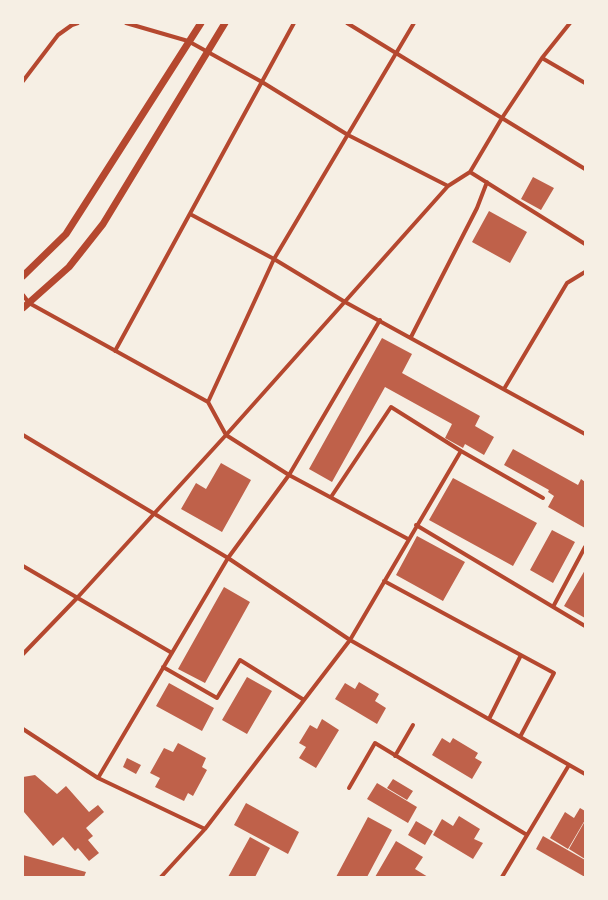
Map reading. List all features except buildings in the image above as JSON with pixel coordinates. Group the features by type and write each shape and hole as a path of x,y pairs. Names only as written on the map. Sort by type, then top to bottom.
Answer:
{"street":[{"path":"23,81 58,35 72,25 78,23"},
{"path":"126,23 188,41 262,82 348,135 448,186"},
{"path":"23,276 66,234 188,41 201,23"},
{"path":"26,305 69,267 103,224 225,23"},
{"path":"115,351 294,23"},
{"path":"347,23 585,169"},
{"path":"208,402 274,259 414,23"},
{"path":"23,654 77,598 226,435 448,186 470,172 502,118 542,58 570,23"},
{"path":"542,58 585,83"},
{"path":"470,172 585,244"},
{"path":"411,337 477,208 487,182"},
{"path":"190,214 274,259 345,302 585,434"},
{"path":"504,389 567,283 585,272"},
{"path":"23,296 26,305 115,351 208,402 226,435 289,475 408,539"},
{"path":"98,778 228,558 289,475 380,320"},
{"path":"331,497 391,407 461,451 543,498"},
{"path":"23,436 155,513 228,558 350,640 585,774"},
{"path":"161,877 205,829 350,640 416,525 461,451"},
{"path":"416,525 585,626"},
{"path":"553,607 585,547"},
{"path":"23,566 172,653"},
{"path":"384,581 554,673 520,737"},
{"path":"489,719 521,655"},
{"path":"164,667 217,698 240,660 304,700"},
{"path":"395,756 413,725"},
{"path":"23,729 98,778 205,829"},
{"path":"349,788 375,743 527,835"},
{"path":"502,877 569,765"}]}
